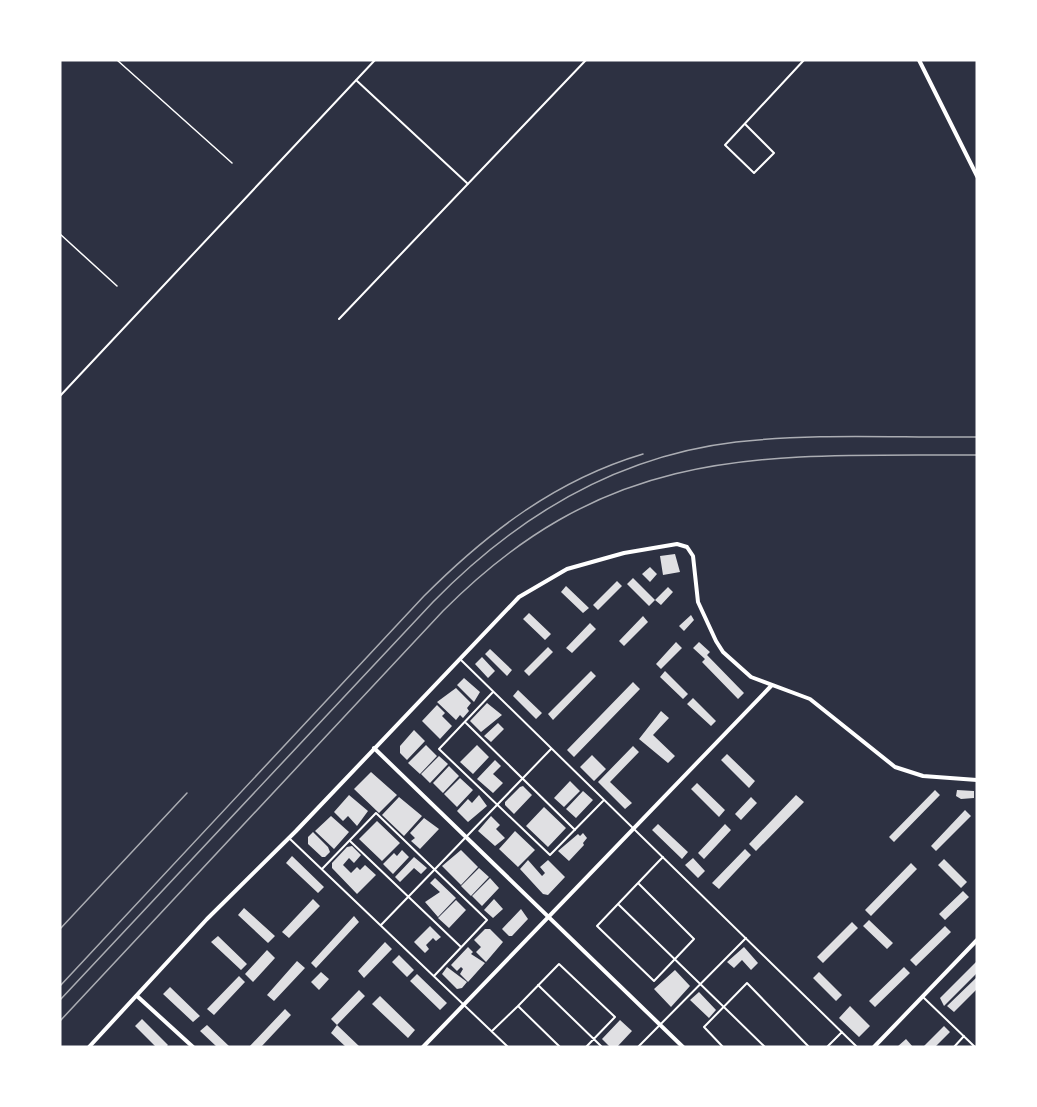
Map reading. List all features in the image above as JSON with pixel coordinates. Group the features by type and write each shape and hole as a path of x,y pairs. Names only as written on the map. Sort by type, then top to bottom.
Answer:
{"main road":[{"path":"920,60 977,176"},
{"path":"89,1047 207,919 289,838 519,597 567,569 624,552 682,544 693,556 698,602 723,652 751,677 810,699 895,767 932,777 977,780"},
{"path":"423,1047 772,685"},
{"path":"374,748 683,1047"},
{"path":"877,1046 977,940"},
{"path":"137,996 193,1047"}],"street":[{"path":"60,396 375,60"},
{"path":"339,320 586,60"},
{"path":"745,124 774,153 754,173 725,145 804,60"},
{"path":"356,80 468,184"},
{"path":"459,658 857,1047"},
{"path":"493,692 439,749 550,855 604,800"},
{"path":"465,722 575,830"},
{"path":"381,925 551,749"},
{"path":"322,868 376,813 487,920 434,976"},
{"path":"289,838 508,1047"},
{"path":"349,840 461,947"},
{"path":"638,883 694,939 654,981 597,926 638,883 663,857"},
{"path":"618,904 765,1047"},
{"path":"638,1047 746,938"},
{"path":"492,1032 559,964 615,1017 586,1047"},
{"path":"723,1047 704,1027 747,983 808,1047"},
{"path":"538,985 602,1047"},
{"path":"923,997 975,1047"},
{"path":"518,1006 560,1047"},
{"path":"828,1047 843,1032"},
{"path":"954,1047 964,1036"}],"path":[{"path":"117,60 232,163"},
{"path":"60,234 117,286"}],"building":[{"path":"675,554 680,572 663,575 660,556"},
{"path":"650,567 657,574 650,582 642,574"},
{"path":"633,578 655,600 649,606 627,584"},
{"path":"617,581 622,586 598,610 593,605"},
{"path":"566,586 589,608 583,613 561,592"},
{"path":"668,587 673,592 661,605 655,600"},
{"path":"529,613 551,634 545,640 523,619"},
{"path":"691,615 694,620 684,631 679,626"},
{"path":"643,616 648,622 624,646 619,641"},
{"path":"590,623 596,629 572,653 566,648"},
{"path":"676,642 682,648 661,669 656,664"},
{"path":"699,642 710,652 707,655 744,693 738,699 702,662 705,659 693,648"},
{"path":"548,647 553,652 529,676 524,671"},
{"path":"490,649 512,670 507,676 485,654"},
{"path":"482,657 495,671 488,678 475,664"},
{"path":"591,671 596,676 553,720 548,714"},
{"path":"665,671 688,694 683,699 660,677"},
{"path":"464,678 480,692 474,702 457,685"},
{"path":"633,682 640,689 574,757 567,750"},
{"path":"456,688 471,703 467,708 469,711 463,718 460,715 456,720 437,702"},
{"path":"518,690 542,713 536,719 513,696"},
{"path":"693,698 716,721 711,726 687,704"},
{"path":"487,703 502,715 481,732 470,721"},
{"path":"437,705 445,713 442,716 452,726 440,739 422,721"},
{"path":"661,711 669,718 653,735 675,756 668,763 639,739"},
{"path":"498,723 504,729 491,742 484,736"},
{"path":"414,730 425,741 407,760 400,753 400,746"},
{"path":"426,745 437,756 420,774 408,763"},
{"path":"477,745 489,757 473,774 460,762"},
{"path":"633,746 639,752 610,782 632,803 625,809 598,782"},
{"path":"727,754 755,781 749,788 721,760"},
{"path":"592,755 606,769 594,781 580,767"},
{"path":"439,756 448,764 430,783 421,774"},
{"path":"495,760 501,766 493,774 503,783 493,793 477,779"},
{"path":"449,766 459,776 443,793 433,783"},
{"path":"371,772 397,795 379,813 354,789"},
{"path":"460,778 473,790 457,807 444,794"},
{"path":"570,781 580,791 564,807 554,798"},
{"path":"697,783 725,810 719,817 691,789"},
{"path":"523,786 532,795 514,814 505,802"},
{"path":"935,790 940,795 894,842 889,837"},
{"path":"957,790 974,791 974,798 961,799 956,796"},
{"path":"583,791 593,800 576,818 566,809"},
{"path":"349,795 368,811 357,826 348,816 343,821 334,812"},
{"path":"479,795 487,806 468,822 457,811 468,799 472,803"},
{"path":"796,795 804,802 756,851 749,844"},
{"path":"399,797 422,816 404,836 382,815"},
{"path":"751,797 757,803 741,820 735,814"},
{"path":"544,807 566,828 548,847 526,826"},
{"path":"965,810 971,816 936,851 931,846"},
{"path":"331,816 349,832 334,849 315,831"},
{"path":"491,816 500,825 496,829 505,838 495,846 478,831"},
{"path":"424,818 439,829 420,849 411,841 415,838 410,833"},
{"path":"377,821 400,843 382,861 359,839"},
{"path":"658,824 688,852 682,859 652,830"},
{"path":"725,824 731,830 704,859 698,853"},
{"path":"515,831 535,850 518,867 499,849"},
{"path":"313,832 328,847 330,852 325,857 322,857 308,844 308,837"},
{"path":"583,833 587,838 584,845 569,861 558,851 578,834 580,836"},
{"path":"352,846 361,855 354,863 349,858 343,865 351,873 357,867 360,870 365,865 376,875 357,894 332,868 332,863 347,847"},
{"path":"745,849 751,855 719,889 712,883"},
{"path":"402,850 409,857 393,874 383,864 394,853 397,856"},
{"path":"461,850 478,867 461,885 442,866"},
{"path":"292,856 324,887 318,893 286,863"},
{"path":"414,857 427,868 421,874 414,868 400,882 395,877"},
{"path":"693,858 705,871 698,878 685,865"},
{"path":"944,859 967,882 961,888 938,865"},
{"path":"528,860 542,876 545,873 540,867 548,860 565,877 548,895 543,894 520,869"},
{"path":"911,863 917,869 871,916 865,910"},
{"path":"479,868 489,877 471,896 461,886"},
{"path":"435,878 456,898 438,917 425,902 440,892 430,883"},
{"path":"490,878 499,888 482,906 472,896"},
{"path":"963,891 969,897 945,920 939,914"},
{"path":"313,899 320,906 289,938 282,932"},
{"path":"494,899 503,909 493,918 484,910"},
{"path":"456,900 466,910 449,928 438,918"},
{"path":"244,908 275,936 268,943 238,915"},
{"path":"521,909 528,919 512,936 509,936 502,929"},
{"path":"354,916 359,922 316,968 311,963"},
{"path":"869,920 893,943 887,949 863,926"},
{"path":"852,922 858,928 823,963 817,957"},
{"path":"430,926 441,937 436,941 433,938 426,945 429,949 425,953 414,942"},
{"path":"945,926 951,932 916,966 910,960"},
{"path":"485,929 490,929 503,942 486,962 476,952 481,947 474,940"},
{"path":"218,936 247,964 241,970 211,942"},
{"path":"385,942 392,949 364,978 358,971"},
{"path":"468,947 473,952 471,954 485,963 468,982 460,974 463,969 461,967 457,971 451,965"},
{"path":"744,947 758,963 751,970 742,960 734,968 727,962"},
{"path":"267,950 275,958 253,982 245,974"},
{"path":"399,955 414,970 407,977 392,962"},
{"path":"297,961 305,968 274,1001 267,995"},
{"path":"977,961 977,973 944,1006 940,998"},
{"path":"447,967 467,982 462,988 457,989 442,974"},
{"path":"904,967 910,973 875,1007 869,1001"},
{"path":"675,970 690,986 671,1007 654,989"},
{"path":"321,972 329,979 319,990 311,982"},
{"path":"819,972 842,995 836,1001 813,978"},
{"path":"417,974 447,1003 440,1010 410,981"},
{"path":"239,976 245,982 214,1015 207,1009"},
{"path":"977,977 977,989 954,1012 947,1006"},
{"path":"170,987 200,1016 193,1022 163,994"},
{"path":"359,990 365,996 337,1025 331,1019"},
{"path":"699,992 716,1010 709,1018 690,1000"},
{"path":"380,996 415,1030 408,1038 372,1004"},
{"path":"850,1006 870,1026 859,1037 839,1018"},
{"path":"285,1009 291,1015 261,1047 249,1047"},
{"path":"142,1019 168,1045 166,1047 156,1047 135,1026"},
{"path":"620,1020 632,1031 617,1047 610,1047 602,1039"},
{"path":"207,1025 230,1047 217,1047 200,1031"},
{"path":"337,1025 360,1047 346,1047 331,1033"},
{"path":"944,1026 950,1032 935,1047 923,1047"},
{"path":"906,1039 913,1047 897,1047"}],"railway":[{"path":"60,1000 433,602 499,543 571,495 610,476 650,461 692,449 736,442 856,436 977,437"},
{"path":"60,986 424,596 473,550 552,493 611,465 643,454"},
{"path":"60,1021 443,611 505,556 566,516 627,488 690,470 756,460 825,456 977,455"},
{"path":"60,929 187,793"}]}
